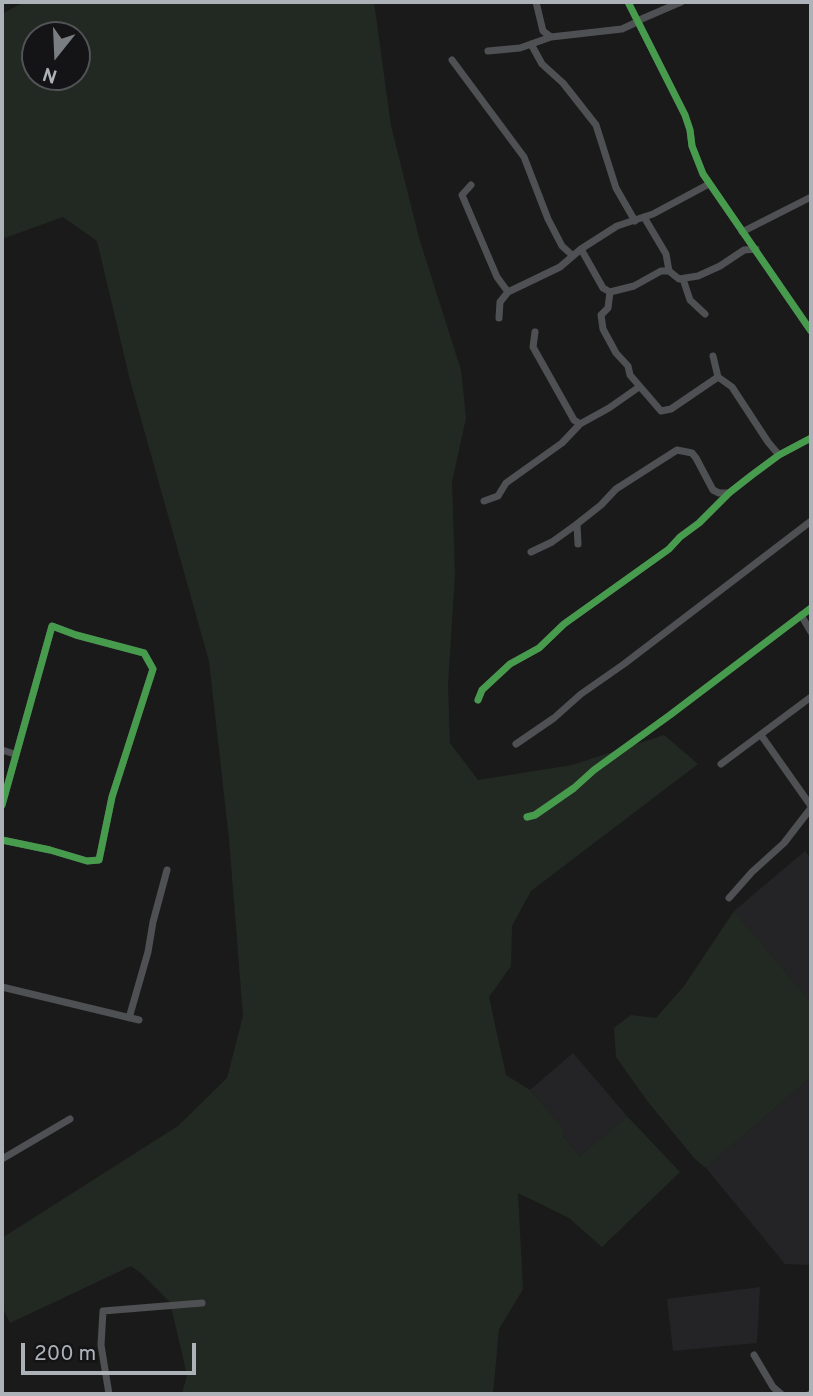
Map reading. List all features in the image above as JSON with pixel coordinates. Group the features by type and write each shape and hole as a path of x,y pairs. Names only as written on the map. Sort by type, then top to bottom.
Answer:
{"street":[{"path":"536,2 543,31 551,37"},
{"path":"628,2 685,115 692,146 709,184 811,331"},
{"path":"488,51 520,48 551,37 622,29 681,2"},
{"path":"531,44 542,64 564,83 596,125 610,173 635,221"},
{"path":"452,60 528,163 548,219 562,246 573,256"},
{"path":"499,318 499,302 508,292 560,267 581,249 617,226 635,221 709,184"},
{"path":"471,185 462,195 497,277 508,292"},
{"path":"742,232 811,197"},
{"path":"643,217 666,254 669,271"},
{"path":"581,249 603,288 610,292 634,286 661,271 669,271 683,279 690,300 705,314"},
{"path":"683,279 705,274 744,250 756,249"},
{"path":"610,292 608,308 601,315 603,328 610,343 628,366 630,375 661,411 718,377"},
{"path":"535,332 533,347 574,419 580,424"},
{"path":"713,356 718,377 732,387 779,455"},
{"path":"484,501 498,496 506,483 562,443 580,424 639,387"},
{"path":"478,700 482,690 510,664 539,648 564,624 669,549 729,493 779,455 811,439"},
{"path":"531,552 552,542 601,505 616,489 677,450 692,453 696,457 713,490 729,493"},
{"path":"516,744 554,718 581,694 811,521"},
{"path":"576,524 578,544"},
{"path":"527,817 535,816 811,608"},
{"path":"801,615 811,632"},
{"path":"2,804 52,625 76,635 145,653 153,669 112,797 99,860 87,861 2,840"},
{"path":"721,764 811,697"},
{"path":"729,898 752,872 784,843 811,807 761,735"},
{"path":"2,750 15,754"},
{"path":"128,1018 148,952 167,870"},
{"path":"2,987 139,1020"},
{"path":"2,1159 70,1119"},
{"path":"109,1394 101,1345 103,1311 202,1303"},
{"path":"754,1355 773,1387 781,1394"}],"shaded area":[{"path":"24,2 374,2 391,126 419,238 461,370 466,418 452,482 455,575 448,685 450,743 478,780 572,765 664,735 698,764 531,891 512,926 511,966 489,997 506,1075 530,1090 566,1131 562,1135 580,1156 627,1116 680,1172 602,1247 569,1218 518,1193 523,1289 499,1329 493,1394 182,1394 187,1375 170,1302 131,1266 10,1323 2,1306 2,1238 178,1126 227,1078 243,1016 229,839 209,661 130,380 97,241 63,217 2,239 2,14"},
{"path":"805,851 811,859 811,1002 734,911"},
{"path":"734,911 811,1002 811,1077 706,1168 695,1159 648,1102 616,1057 614,1028 631,1015 656,1018 684,986"},
{"path":"573,1053 627,1116 580,1156 562,1135 566,1131 530,1090"},
{"path":"811,1077 811,1265 785,1264 706,1168"},
{"path":"760,1287 757,1343 673,1351 667,1299"}],"cycle path":[{"path":"628,2 685,115 692,146 703,174 811,331"},
{"path":"478,700 482,690 510,664 539,648 564,624 669,549 752,475 779,455 811,438"},
{"path":"527,817 535,815 574,788 594,770 811,608"},
{"path":"2,805 52,626 144,653 153,669 112,797 99,860 87,861 2,840"}]}
